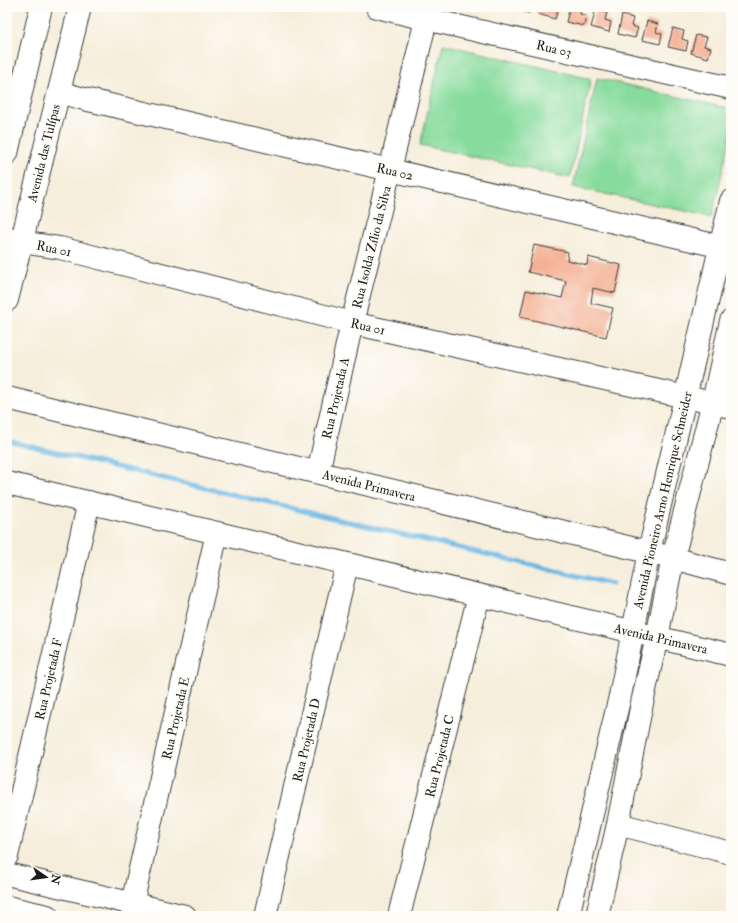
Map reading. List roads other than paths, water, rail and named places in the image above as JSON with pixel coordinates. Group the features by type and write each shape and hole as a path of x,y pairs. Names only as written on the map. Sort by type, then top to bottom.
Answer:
{"street":[{"path":"7,153 41,7"},
{"name":"Avenida das Tulípas","path":"7,300 14,239 59,92 80,7"},
{"name":"Rua 03","path":"377,7 427,13 731,88"},
{"name":"Rua Isolda Zílio da Silva","path":"352,323 427,13"},
{"name":"Rua 02","path":"59,92 726,248"},
{"name":"Avenida Pioneiro Arno Henrique Schneider","path":"568,916 620,696 649,552 685,397 726,248 731,201"},
{"name":"Rua 01","path":"14,239 60,248 352,323 722,405"},
{"name":"Avenida Pioneiro Arno Henrique Schneider","path":"597,916 674,558 722,405 731,321"},
{"name":"Rua Projetada A","path":"318,472 352,323"},
{"name":"Avenida Primavera","path":"7,398 674,558 731,574"},
{"name":"Avenida Primavera","path":"7,483 731,655"},
{"name":"Rua Projetada F","path":"7,856 89,502"},
{"name":"Rua Projetada E","path":"132,904 217,533"},
{"name":"Rua Projetada D","path":"264,916 347,564"},
{"name":"Rua Projetada C","path":"399,916 479,595"},
{"path":"618,824 731,853"},
{"path":"7,874 185,916"},
{"path":"7,907 47,916"}],"waterway":[{"path":"7,441 612,584"}]}
